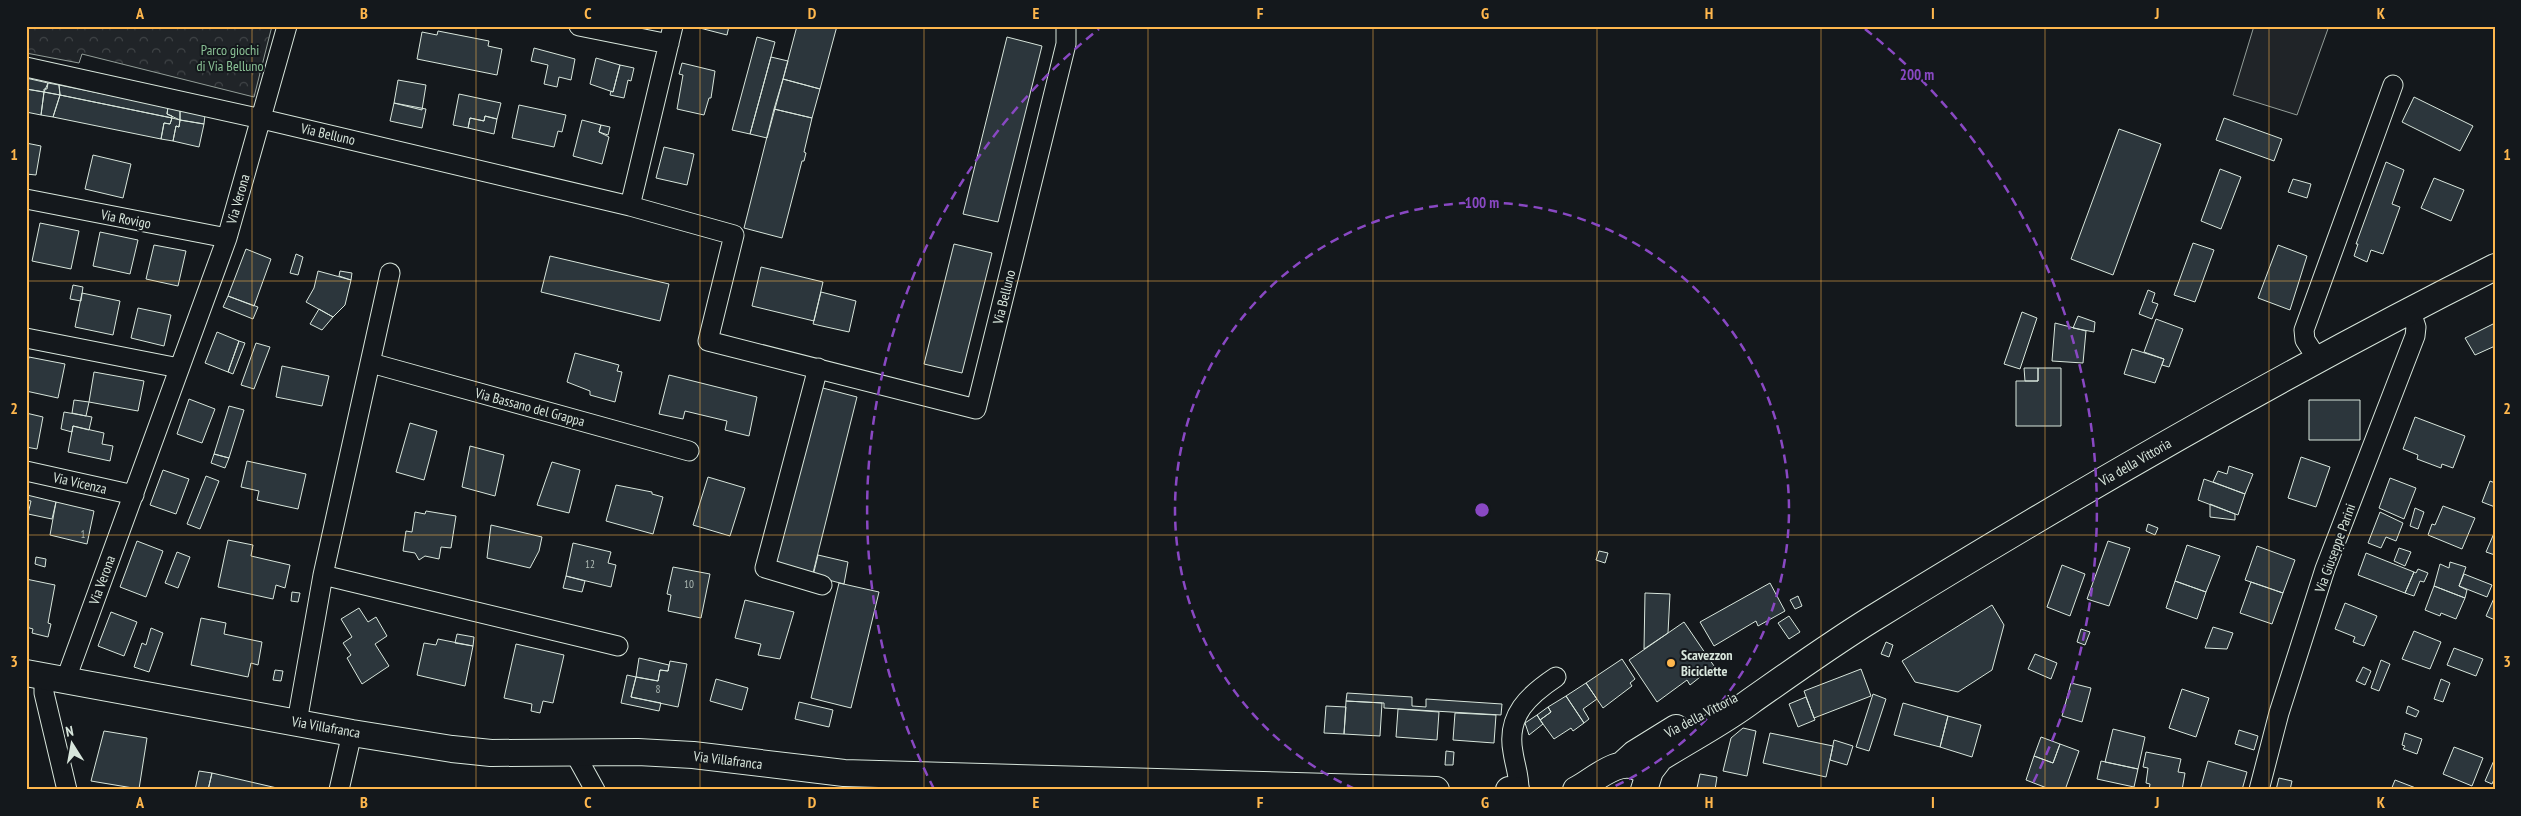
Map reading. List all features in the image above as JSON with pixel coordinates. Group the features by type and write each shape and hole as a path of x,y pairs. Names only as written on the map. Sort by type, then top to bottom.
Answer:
{"street":[{"name":"Via Verona","path":"45,676 134,495 226,238 262,119 287,26"},
{"path":"579,26 671,35 630,206"},
{"name":"Via Belluno","path":"26,67 262,119 630,206 734,235 708,341 976,409 1066,44 1066,26"},
{"path":"2318,360 2305,340 2304,330 2393,85"},
{"name":"Via Rovigo","path":"26,199 226,238"},
{"name":"Via della Vittoria","path":"1646,786 1660,758 1750,702 1785,676 1871,620 2103,480 2410,310 2495,267"},
{"path":"297,722 323,575 390,273"},
{"name":"Via Giuseppe Parini","path":"2259,790 2279,713 2326,569 2415,336 2416,327 2410,310"},
{"path":"26,338 179,368"},
{"name":"Via Bassano del Grappa","path":"371,363 689,450"},
{"path":"818,368 765,568 822,585"},
{"name":"Via Vicenza","path":"26,471 134,495"},
{"path":"323,575 618,646"},
{"path":"45,676 44,692 68,790"},
{"name":"Via Villafranca","path":"45,676 352,732 452,749 491,753 574,752 693,755 820,771 884,775 1436,790"},
{"name":"Via della Vittoria","path":"1576,790 1623,764 1634,754 1669,731 1737,696 1785,676"},
{"path":"1509,790 1517,790 1519,773 1512,751 1513,725 1520,707 1531,694 1556,677"},
{"path":"340,790 352,732"},
{"path":"574,752 596,790"},
{"name":"Via della Vittoria","path":"1623,764 1638,767 1646,786"}],"green space":[{"name":"Parco giochi di Via Belluno","path":"26,26 272,26 254,97 82,54 79,63 26,53"},
{"path":"2254,26 2329,26 2297,115 2233,95"}],"building":[{"path":"692,26 729,26 727,35"},
{"path":"797,26 837,26 820,89 783,79"},
{"path":"438,31 489,41 488,46 502,49 497,75 417,59 422,32 437,35"},
{"path":"757,37 775,42 750,134 732,130"},
{"path":"1007,37 1042,46 998,222 963,214"},
{"path":"534,48 575,59 571,80 559,77 557,87 544,84 548,65 531,61"},
{"path":"771,57 788,61 767,138 750,134"},
{"path":"596,58 620,65 613,92 590,84"},
{"path":"682,63 715,71 711,98 709,98 704,115 677,109 683,75 679,74"},
{"path":"620,65 634,68 631,81 628,80 624,98 610,95 611,91 613,92"},
{"path":"26,78 48,83 47,89 44,89 44,92 26,89"},
{"path":"783,79 820,89 812,118 774,109"},
{"path":"398,80 426,85 422,110 394,103"},
{"path":"48,83 59,85 60,95 44,92"},
{"path":"59,85 168,107 167,114 172,116 172,118 60,95"},
{"path":"26,89 44,92 41,115 26,112"},
{"path":"44,92 60,95 53,117 41,115"},
{"path":"459,94 501,103 497,119 485,116 484,121 470,118 468,128 453,125"},
{"path":"60,95 172,118 170,124 164,123 161,139 53,117"},
{"path":"2414,97 2473,126 2460,151 2402,122"},
{"path":"394,103 426,109 422,128 390,121"},
{"path":"519,105 566,115 562,132 558,131 554,147 512,138"},
{"path":"168,107 180,110 180,120 167,114"},
{"path":"774,109 812,118 804,152 806,153 804,161 802,161 782,238 744,228"},
{"path":"180,110 205,115 204,124 180,120"},
{"path":"485,116 497,119 494,134 468,128 470,118 484,121"},
{"path":"172,118 180,120 179,127 176,126 173,141 161,139 164,123 170,124"},
{"path":"2224,118 2282,139 2274,161 2216,140"},
{"path":"180,120 204,124 199,147 173,141 176,126 179,127"},
{"path":"582,120 601,125 599,132 609,137 602,164 573,156"},
{"path":"601,125 610,127 608,135 599,132"},
{"path":"2119,129 2161,144 2113,275 2071,259"},
{"path":"26,143 41,146 36,175 26,174"},
{"path":"664,147 694,154 687,185 656,178"},
{"path":"93,155 131,164 123,198 85,189"},
{"path":"2386,162 2404,170 2392,204 2400,207 2383,254 2371,250 2367,262 2354,256 2358,244 2356,244"},
{"path":"2220,169 2241,177 2221,229 2201,221"},
{"path":"2434,178 2464,190 2451,221 2421,208"},
{"path":"2293,179 2311,184 2307,198 2288,192"},
{"path":"40,223 79,231 71,269 32,261"},
{"path":"100,232 138,240 130,274 93,266"},
{"path":"2193,243 2214,250 2195,302 2174,295"},
{"path":"954,244 992,253 962,373 924,364"},
{"path":"154,245 186,251 178,286 146,279"},
{"path":"2278,245 2307,256 2290,310 2258,298"},
{"path":"246,249 271,259 254,306 228,296"},
{"path":"296,254 303,257 298,275 290,273"},
{"path":"550,256 669,284 660,321 541,292"},
{"path":"761,267 823,282 814,321 752,306"},
{"path":"318,271 351,280 345,305 333,317 306,302 314,288"},
{"path":"340,271 352,273 351,280 339,276"},
{"path":"73,285 83,287 81,301 70,299"},
{"path":"2148,290 2155,293 2152,302 2158,304 2152,319 2139,314"},
{"path":"821,292 856,301 849,332 813,324"},
{"path":"82,293 120,301 113,335 75,327"},
{"path":"228,296 258,307 253,319 223,307"},
{"path":"138,308 171,315 164,346 131,338"},
{"path":"319,309 333,317 322,330 310,324"},
{"path":"2022,312 2037,318 2020,369 2004,364"},
{"path":"2078,316 2095,322 2094,332 2073,328"},
{"path":"2156,319 2183,329 2169,367 2162,365 2164,359 2144,352"},
{"path":"2055,323 2086,331 2083,363 2052,361"},
{"path":"2495,323 2495,346 2475,355 2465,338"},
{"path":"217,332 239,341 228,372 205,363"},
{"path":"239,341 245,343 233,374 228,372"},
{"path":"256,343 270,347 254,389 241,385"},
{"path":"2132,349 2164,359 2155,383 2124,374"},
{"path":"575,353 619,365 617,371 622,372 615,402 590,395 590,391 567,382"},
{"path":"29,357 65,364 58,398 26,391 26,371"},
{"path":"282,366 329,376 322,406 276,397"},
{"path":"2024,368 2038,368 2038,381 2025,381"},
{"path":"2038,368 2061,368 2061,426 2016,426 2016,381 2038,381"},
{"path":"94,372 144,381 138,411 89,402"},
{"path":"669,375 757,397 749,436 725,430 727,421 685,411 683,419 659,414"},
{"path":"819,387 857,397 813,573 774,563"},
{"path":"189,399 215,409 202,443 177,434"},
{"path":"74,400 89,402 86,416 72,413"},
{"path":"2309,400 2360,400 2360,440 2309,440"},
{"path":"229,406 244,410 229,458 214,454"},
{"path":"64,412 92,417 89,430 73,426 72,432 61,429"},
{"path":"26,413 43,417 37,449 26,447"},
{"path":"2415,417 2465,436 2453,468 2442,464 2441,468 2417,459 2418,455 2403,449"},
{"path":"410,423 437,431 424,480 396,472"},
{"path":"73,426 104,433 102,444 113,446 110,461 68,452"},
{"path":"470,446 504,455 495,496 462,487"},
{"path":"214,454 229,458 225,468 211,463"},
{"path":"2301,457 2330,467 2316,507 2288,498"},
{"path":"247,461 306,474 298,509 257,500 259,491 241,487"},
{"path":"552,462 580,470 569,513 537,505"},
{"path":"2229,466 2253,474 2245,494 2213,482 2218,471 2227,474"},
{"path":"163,470 189,479 176,514 150,505"},
{"path":"206,476 219,481 200,529 187,524"},
{"path":"708,477 745,488 730,536 693,525"},
{"path":"2390,478 2416,488 2404,519 2379,508"},
{"path":"2204,479 2245,494 2238,515 2198,500"},
{"path":"2490,481 2495,483 2495,507 2482,502"},
{"path":"616,485 652,492 652,494 663,497 653,534 606,521"},
{"path":"27,495 56,502 52,519 28,514 31,501 26,500"},
{"path":"56,502 94,511 87,544 50,535"},
{"path":"2210,504 2235,514 2235,520 2210,517"},
{"path":"2443,506 2475,518 2462,549 2428,535 2432,524 2435,525"},
{"path":"2415,508 2424,512 2418,529 2410,526"},
{"path":"426,511 456,516 451,548 441,547 439,559 425,556 419,560 415,553 403,551 406,531 412,532 415,512 425,514"},
{"path":"2380,512 2403,523 2396,541 2386,537 2381,548 2368,543"},
{"path":"2148,524 2158,528 2155,535 2146,531"},
{"path":"491,525 542,537 539,551 530,568 487,558"},
{"path":"2495,531 2495,555 2486,552"},
{"path":"228,540 253,545 251,556 290,565 285,588 276,585 273,599 218,587"},
{"path":"137,541 163,551 146,597 120,587"},
{"path":"2108,541 2130,548 2109,606 2087,599"},
{"path":"573,543 611,552 608,563 616,565 611,587 566,576"},
{"path":"2187,545 2220,556 2206,592 2175,581"},
{"path":"2257,546 2295,560 2283,593 2245,580"},
{"path":"2399,548 2411,552 2405,566 2394,561"},
{"path":"1599,551 1608,553 1605,563 1596,560"},
{"path":"177,552 190,557 178,588 165,583"},
{"path":"2366,553 2414,572 2405,593 2358,575"},
{"path":"818,555 848,562 844,584 813,576"},
{"path":"36,557 46,559 45,567 35,564"},
{"path":"2450,562 2466,567 2459,586 2467,590 2465,598 2434,586 2440,564 2449,568"},
{"path":"2062,565 2085,574 2070,616 2047,607"},
{"path":"673,567 710,574 701,618 668,611 671,595 667,594"},
{"path":"2418,569 2428,573 2424,582 2420,581 2414,596 2405,593 2414,572 2416,573"},
{"path":"2464,574 2492,585 2487,597 2459,586"},
{"path":"566,576 585,581 582,592 563,588"},
{"path":"26,579 55,585 48,623 51,624 48,637 32,633 33,629 26,627"},
{"path":"2175,581 2206,592 2197,619 2166,608"},
{"path":"2251,582 2283,593 2272,624 2240,613"},
{"path":"839,583 879,592 851,708 811,698"},
{"path":"1770,583 1785,611 1758,626 1756,621 1714,646 1700,622"},
{"path":"2434,586 2465,598 2456,619 2441,613 2440,616 2425,610"},
{"path":"292,592 300,593 298,602 291,601"},
{"path":"1645,593 1670,594 1668,633 1644,649"},
{"path":"1798,596 1802,606 1795,609 1790,600"},
{"path":"2495,596 2495,620 2486,616"},
{"path":"745,600 794,612 780,659 758,655 761,644 735,638"},
{"path":"2345,603 2377,616 2364,646 2353,642 2355,637 2335,629"},
{"path":"1992,605 2004,625 1992,670 1958,692 1915,682 1902,661"},
{"path":"359,608 368,622 376,617 387,636 375,644 389,666 362,684 347,658 351,655 343,643 352,637 341,619"},
{"path":"111,612 137,622 124,656 98,646"},
{"path":"1789,616 1800,632 1789,639 1778,623"},
{"path":"201,618 226,623 224,634 262,642 258,665 251,663 248,677 191,665"},
{"name":"Scavezzon Biciclette","path":"1684,622 1714,666 1690,685 1687,680 1657,702 1629,660"},
{"path":"2213,627 2233,633 2227,649 2205,648"},
{"path":"151,628 163,633 149,672 134,667 142,643 146,645"},
{"path":"2081,629 2090,632 2085,645 2077,642"},
{"path":"2414,631 2441,642 2430,669 2402,659"},
{"path":"457,634 474,637 473,646 455,643"},
{"path":"438,639 473,646 465,686 417,675 424,643 436,645"},
{"path":"1886,642 1893,645 1889,657 1881,654"},
{"path":"516,644 564,655 553,703 543,701 540,713 531,711 532,704 504,698"},
{"path":"2454,648 2483,659 2476,676 2447,665"},
{"path":"2035,654 2057,663 2051,679 2028,669"},
{"path":"639,658 669,665 668,671 660,670 658,681 636,677"},
{"path":"1622,659 1635,679 1630,683 1632,686 1603,708 1586,683"},
{"path":"2381,660 2390,664 2379,691 2371,688"},
{"path":"670,661 687,664 678,707 631,697 636,677 658,681 660,670 668,671"},
{"path":"2363,667 2371,671 2365,685 2356,681"},
{"path":"1861,669 1871,696 1814,718 1804,691"},
{"path":"275,670 283,671 281,681 273,680"},
{"path":"627,675 636,677 631,697 661,703 659,711 621,703"},
{"path":"716,679 748,688 742,710 710,701"},
{"path":"2441,679 2450,683 2443,702 2434,699"},
{"path":"1586,683 1597,699 1583,709 1589,719 1584,723 1566,696"},
{"path":"2071,683 2091,688 2082,722 2062,716"},
{"path":"2182,689 2209,698 2196,737 2169,728"},
{"path":"1347,693 1412,697 1412,706 1426,707 1426,699 1502,704 1501,715 1384,708 1384,703 1346,701"},
{"path":"1873,694 1886,699 1869,751 1856,747"},
{"path":"1566,696 1584,723 1573,731 1571,728 1554,739 1540,720 1551,712 1548,707"},
{"path":"1806,697 1815,720 1798,727 1789,704"},
{"path":"1346,701 1382,703 1380,736 1344,734"},
{"path":"799,702 833,710 829,727 795,719"},
{"path":"1903,703 1948,716 1940,747 1894,735"},
{"path":"1326,706 1346,707 1344,734 1324,733"},
{"path":"2408,706 2419,711 2416,717 2406,713"},
{"path":"1548,707 1551,712 1540,720 1537,715"},
{"path":"1398,709 1439,712 1437,740 1396,737"},
{"path":"1455,713 1496,715 1494,743 1453,740"},
{"path":"1537,715 1543,724 1529,735 1525,723"},
{"path":"1948,716 1981,725 1972,757 1940,747"},
{"path":"1743,728 1756,731 1747,776 1723,771 1731,738"},
{"path":"2113,729 2145,737 2138,769 2105,762"},
{"path":"2239,730 2258,736 2254,750 2235,744"},
{"path":"104,731 147,738 139,789 91,781"},
{"path":"1770,733 1833,746 1826,777 1763,763"},
{"path":"2405,733 2422,739 2417,754 2403,749 2405,746 2402,745"},
{"path":"2041,737 2060,744 2053,763 2034,756"},
{"path":"1834,740 1853,746 1847,765 1830,760"},
{"path":"2060,744 2079,751 2065,790 2052,790 2026,780 2034,756 2053,763"},
{"path":"2454,747 2483,758 2472,786 2443,774"},
{"path":"1446,751 1454,752 1453,765 1445,765"},
{"path":"2146,752 2181,759 2178,772 2185,773 2182,790 2149,790 2150,784 2146,783 2148,768 2143,767"},
{"path":"2495,758 2495,777 2492,784 2485,781"},
{"path":"2101,761 2138,769 2134,787 2097,779"},
{"path":"2208,761 2247,772 2242,790 2200,790"},
{"path":"199,771 212,773 208,790 195,790"},
{"path":"212,773 277,788 276,790 208,790"},
{"path":"1700,774 1717,777 1715,790 1697,788"},
{"path":"2279,778 2292,781 2290,790 2276,790"},
{"path":"2395,780 2421,790 2391,790"}],"place":[{"name":"Scavezzon Biciclette","path":"1671,663"}]}
